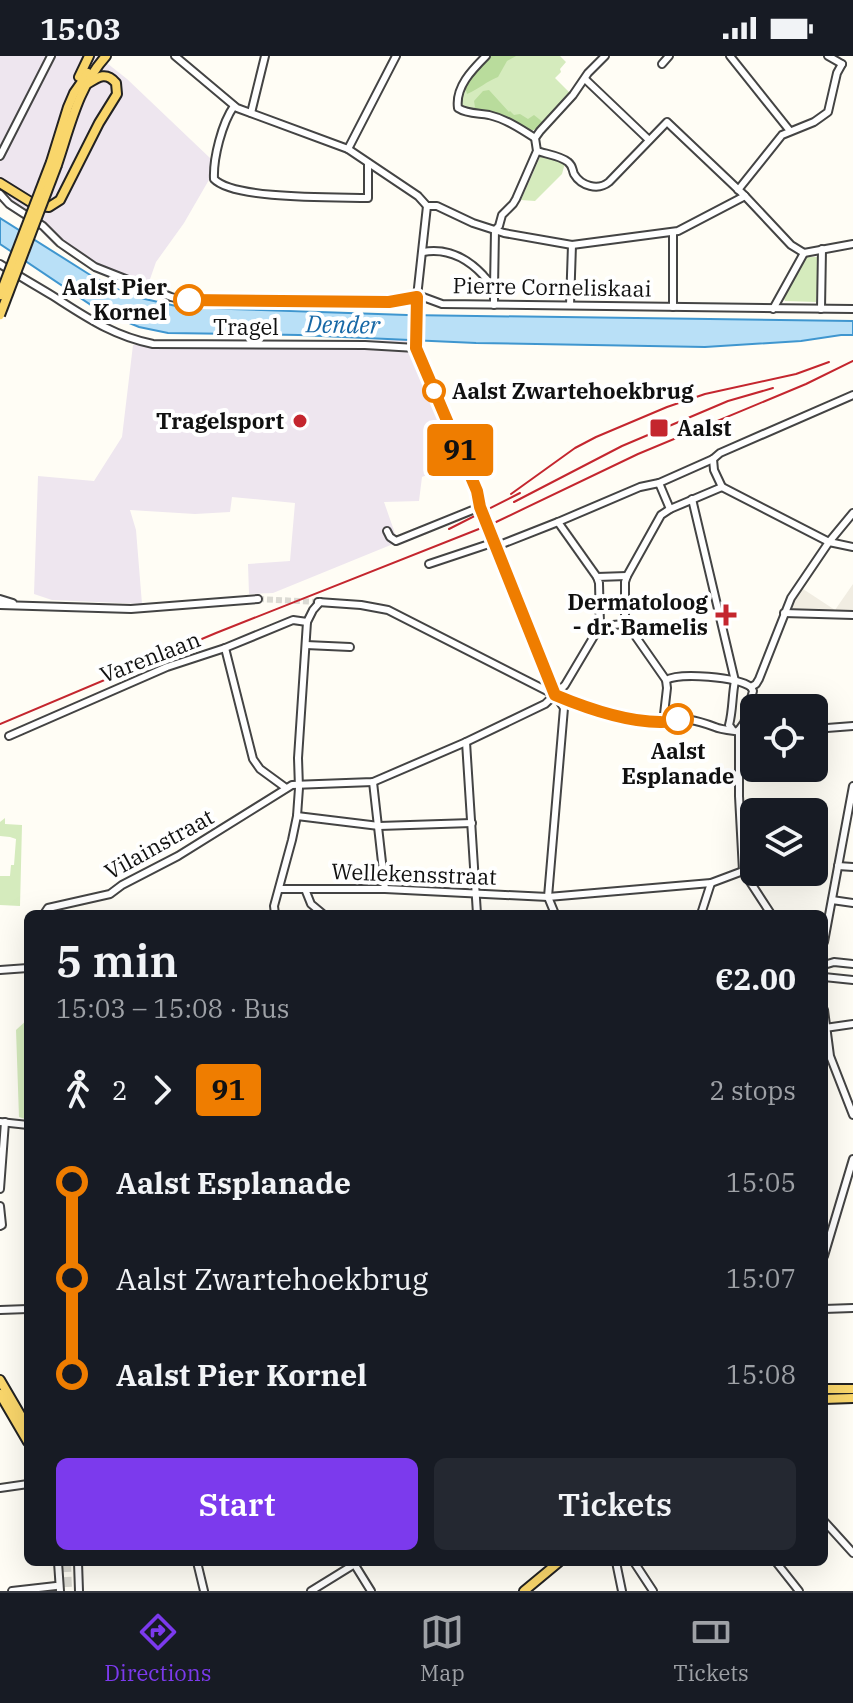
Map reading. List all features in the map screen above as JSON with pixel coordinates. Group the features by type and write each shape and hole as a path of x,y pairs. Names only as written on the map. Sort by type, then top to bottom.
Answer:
{"main road":[{"path":"0,295 54,164 75,86 89,56"},
{"path":"74,93 99,56"},
{"path":"0,315 76,105 106,56"},
{"path":"0,183 37,206 45,208 60,200 117,94 116,83 107,76 99,76 87,84"},
{"path":"0,1380 24,1421"},
{"path":"828,1389 853,1389"},
{"path":"0,1394 24,1435"},
{"path":"828,1399 853,1398"},
{"path":"524,1591 554,1566"}],"street":[{"path":"0,156 51,56"},
{"path":"175,56 234,106 348,149 426,203 416,306 416,344 477,491 480,507 555,695 564,708 548,897 553,910"},
{"path":"251,113 265,56"},
{"path":"348,149 396,56"},
{"path":"486,56 468,75 457,101 458,108 503,120 535,138"},
{"path":"494,305 495,230 500,225 502,215 513,204 537,151 535,138 605,56"},
{"path":"662,64 669,56"},
{"path":"730,56 790,131"},
{"path":"738,190 782,135 814,122 828,112 837,73 844,63 828,56"},
{"path":"585,79 649,140"},
{"path":"234,106 228,115 214,164 217,183 247,192 277,196 368,198 368,163"},
{"path":"537,151 566,161 575,176 593,187 603,186 667,122 791,245 804,253 853,244"},
{"path":"0,146 8,137"},
{"path":"13,192 18,209"},
{"name":"Pierre Corneliskaai","path":"0,194 9,204 43,226 54,239 95,267 183,300 389,302 423,297 442,304 853,309"},
{"path":"427,206 437,206 495,230 572,245 673,232 745,196"},
{"path":"673,232 673,307"},
{"path":"570,305 572,245"},
{"path":"821,309 822,249"},
{"path":"423,252 461,257 494,288"},
{"path":"776,309 804,253"},
{"name":"Tragel","path":"0,264 98,325 121,336 153,344 416,344"},
{"path":"429,564 496,544 640,487 659,483 853,395"},
{"path":"713,459 714,470 722,487 829,542 853,547"},
{"path":"659,483 670,509"},
{"path":"625,624 625,582 661,515 722,487"},
{"path":"666,680 674,675 735,681 745,683 753,691 742,727 735,729 729,725 735,681 692,499"},
{"path":"387,531 396,541 480,507"},
{"path":"751,687 759,679 791,598 853,513"},
{"path":"298,783 373,782 545,704 565,685 600,626 599,583 558,522"},
{"path":"597,577 627,576"},
{"path":"0,600 24,605 131,609 258,599"},
{"path":"0,600 24,605"},
{"path":"274,910 297,816 307,622 319,602 388,610 555,695 604,713 663,723 672,719 706,722 714,727 740,731"},
{"path":"784,613 853,615"},
{"name":"Varenlaan","path":"9,736 167,667 225,648 293,620 307,622"},
{"path":"600,626 625,624 629,627 666,680 663,723"},
{"path":"306,645 350,647"},
{"path":"225,648 253,759 260,769 286,788"},
{"path":"714,727 731,720"},
{"path":"828,728 853,726"},
{"path":"735,729 740,815"},
{"path":"466,742 477,910"},
{"path":"373,782 385,889"},
{"name":"Vilainstraat","path":"47,910 110,894 298,783"},
{"path":"828,921 853,786"},
{"path":"297,816 379,826 472,823"},
{"path":"838,866 853,867"},
{"name":"Wellekensstraat","path":"279,889 385,889 548,897 711,883 740,872"},
{"path":"702,910 711,883"},
{"path":"753,886 768,910"},
{"path":"305,889 311,904 318,910"},
{"path":"832,900 853,903"},
{"path":"828,964 853,964"},
{"path":"0,970 24,968"},
{"path":"828,977 853,980"},
{"path":"828,1028 853,1024"},
{"path":"828,1061 853,1115"},
{"path":"0,1189 2,1122 24,1125"},
{"path":"828,1243 853,1159"},
{"path":"0,1206 0,1226"},
{"path":"828,1309 853,1308"},
{"path":"0,1310 24,1309"},
{"path":"0,1488 24,1485"},
{"path":"828,1525 853,1553"},
{"path":"12,1591 58,1588 58,1566"},
{"path":"78,1566 79,1591"},
{"path":"198,1566 204,1591"},
{"path":"311,1591 350,1566"},
{"path":"357,1566 371,1591"},
{"path":"617,1566 622,1591"},
{"path":"637,1566 653,1591"},
{"path":"779,1566 799,1591"}],"shaded area":[{"path":"0,56 98,56 127,79 211,159 210,178 184,223 156,262 149,282 93,271 53,244 40,230 0,201"},
{"path":"408,340 458,462 422,477 419,501 384,502 398,542 273,593 249,594 248,564 290,561 295,503 232,497 230,512 195,514 130,510 136,530 142,604 52,600 34,594 38,476 94,481 122,437 133,345"},
{"path":"853,584 853,615 787,610 800,587 835,610"}],"green space":[{"path":"489,56 560,56 566,62 555,78 571,94 548,119 531,131 502,117 461,107 465,86"},
{"path":"489,56 516,56 507,61 498,77 467,94 465,87 470,75"},
{"path":"489,90 514,115 520,114 528,119 534,115 544,123 531,131 502,117 471,111 475,107 474,101 483,91"},
{"path":"540,157 565,163 562,174 535,201 521,200"},
{"path":"803,257 819,257 816,302 785,301 783,297"},
{"path":"5,818 5,824 22,825 20,906 0,905 0,876 10,876 16,839 0,836 0,822"},
{"path":"24,1023 24,1119 19,1117 16,1030"}],"water":[{"name":"Dender","path":"0,218 119,290 176,306 407,315 853,321 853,335 705,347 168,333 139,327 100,311 0,244"}],"tunnel":[{"path":"258,599 318,602"},
{"path":"66,1566 67,1591"}],"railway":[{"path":"0,724 216,633 494,523 638,454 806,384 853,361"},
{"path":"511,494 575,448 667,407 705,394 796,374 829,362"},
{"path":"514,502 622,446 728,401 773,388"},
{"path":"449,529 520,493"}],"bus line":[{"name":"91","path":"189,300 389,302 417,297 416,348 462,453 480,507 555,695 617,716 663,723 678,719"}],"place":[{"name":"Aalst Pier Kornel","path":"189,300"},
{"name":"Aalst Zwartehoekbrug","path":"434,391"},
{"name":"Tragelsport","path":"300,421"},
{"name":"Aalst","path":"659,428"},
{"name":"Dermatoloog - dr. Bamelis","path":"726,615"},
{"name":"Aalst Esplanade","path":"678,719"}]}
